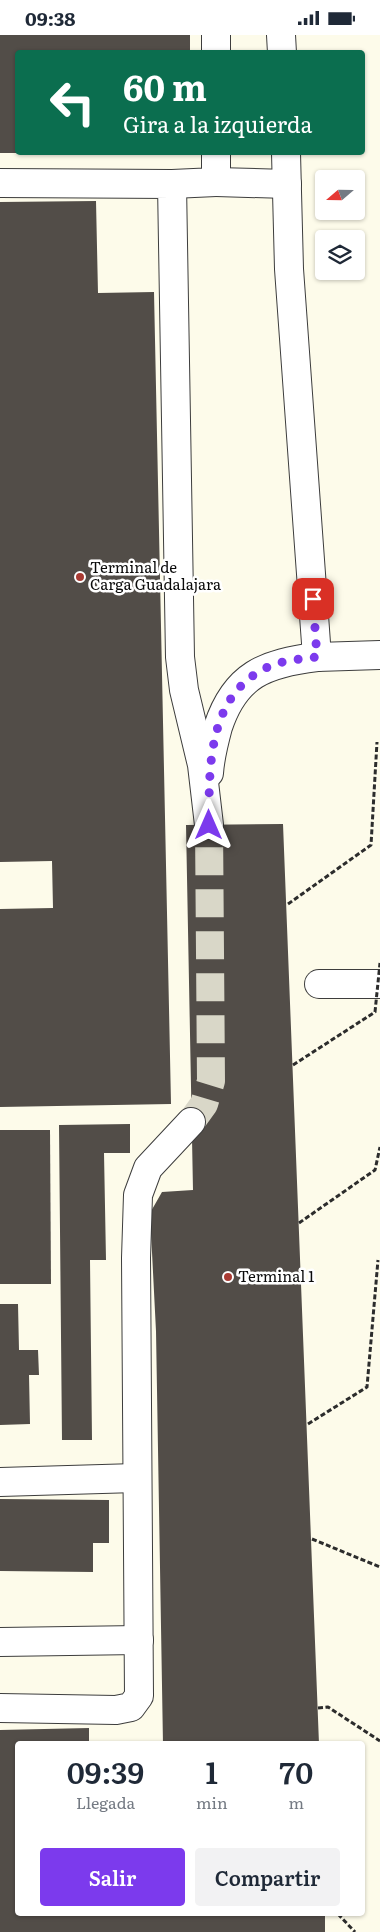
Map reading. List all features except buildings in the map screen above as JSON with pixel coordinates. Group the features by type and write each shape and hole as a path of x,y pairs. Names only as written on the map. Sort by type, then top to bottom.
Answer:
{"lane":[{"path":"216,35 216,50"},
{"path":"281,35 282,50"},
{"path":"216,155 216,182"},
{"path":"286,155 289,269 317,657"},
{"path":"0,183 172,184 216,182 287,184"},
{"path":"172,184 180,657 184,690 202,765 209,825 210,764 222,715 234,692 251,677 269,667 292,660 317,657 380,655"},
{"path":"319,984 380,984"},
{"path":"0,1708 116,1710 131,1707 139,1696 136,1478 136,1258 138,1195 148,1168 191,1122"},
{"path":"0,1482 136,1478"},
{"path":"0,1642 139,1640"}],"path":[{"path":"288,904 371,845 377,742"},
{"path":"293,1065 376,1012 380,963"},
{"path":"299,1223 375,1170 380,1147"},
{"path":"308,1424 368,1387 378,1260"},
{"path":"312,1539 380,1567"},
{"path":"318,1708 328,1707 380,1741"},
{"path":"340,1916 355,1932"}],"tunnel":[{"path":"191,1122 204,1104 211,1081 209,825"}],"place":[{"name":"Terminal de Carga Guadalajara","path":"80,577"},
{"name":"Terminal 1","path":"228,1277"}],"route":[{"path":"209,825 210,764 215,737 222,715 234,692 251,677 269,667 292,660 317,657 313,599"}]}
